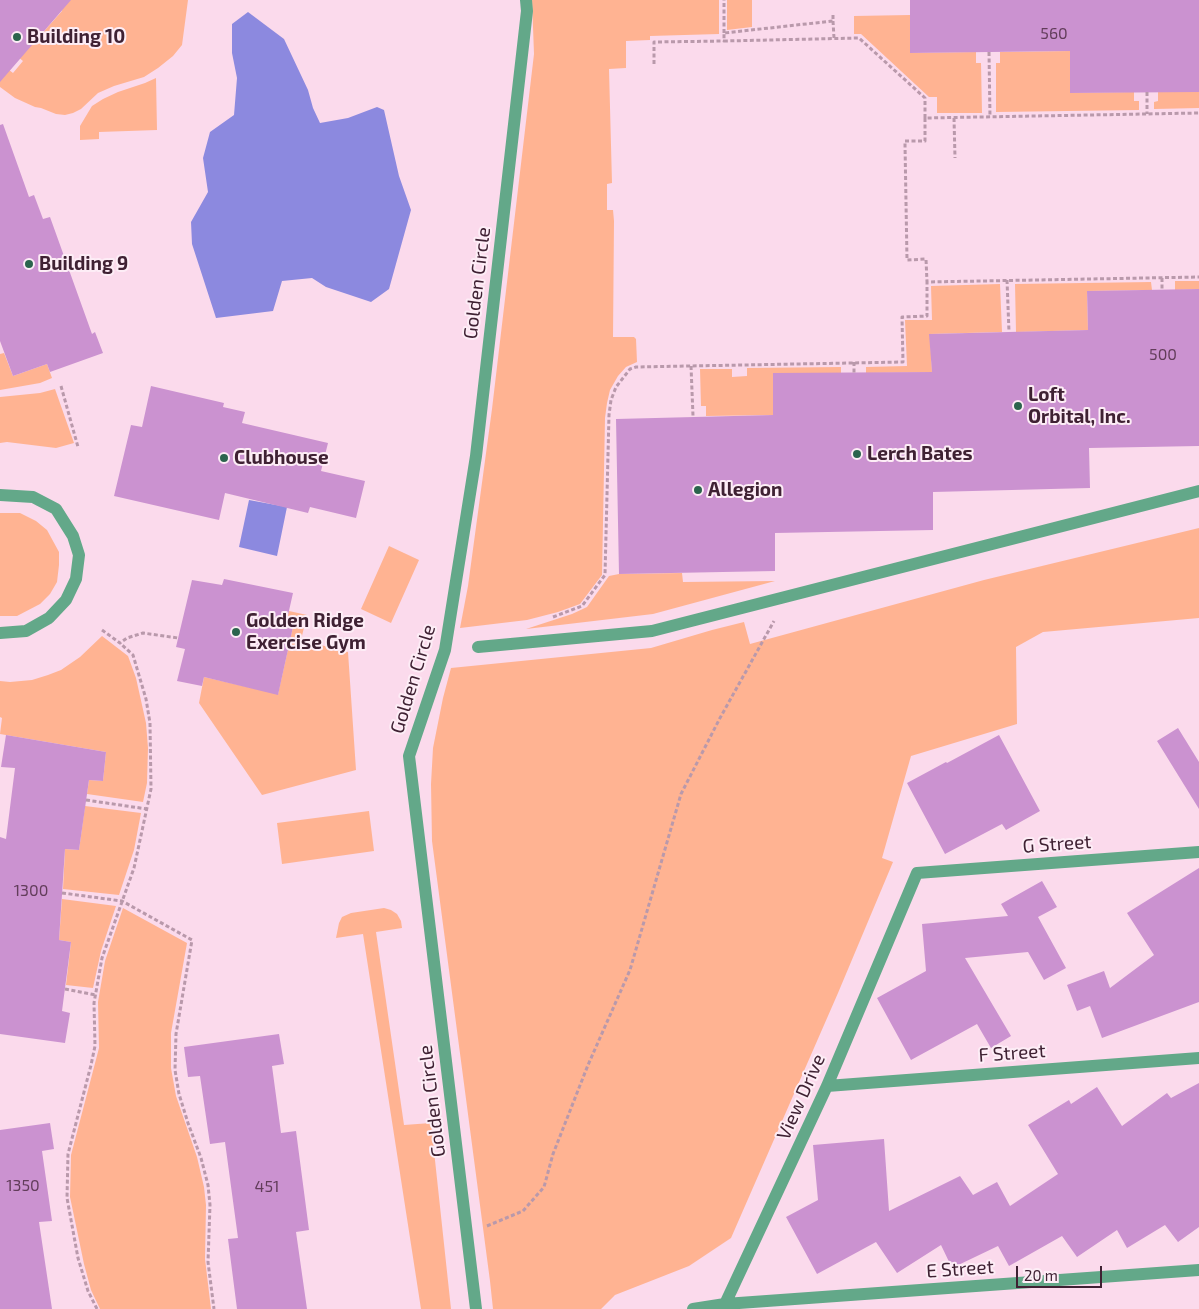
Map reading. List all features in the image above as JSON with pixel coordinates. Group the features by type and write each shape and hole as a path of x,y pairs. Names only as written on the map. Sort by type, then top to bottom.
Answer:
{"street":[{"name":"Golden Circle","path":"476,1309 409,756 445,650 478,441 527,11 526,0"},
{"path":"478,647 652,631 1199,491"},
{"path":"0,495 33,497 56,509 74,536 79,555 76,579 66,600 49,618 26,631 0,633"},
{"name":"G Street","path":"917,873 1199,852"},
{"name":"View Drive","path":"725,1304 827,1086 917,873"},
{"name":"F Street","path":"827,1086 1199,1058"},
{"name":"E Street","path":"725,1304 1199,1270"},
{"path":"693,1309 725,1304"}],"path":[{"path":"724,0 724,41"},
{"path":"833,15 834,38"},
{"path":"724,33 833,21"},
{"path":"551,618 582,606 605,576 609,415 611,400 616,387 630,369 636,367 903,362 902,317 928,316 926,259 908,260 905,144 905,141 926,141 925,98 858,38 654,42 654,64"},
{"path":"989,52 990,117"},
{"path":"1147,92 1147,114"},
{"path":"924,118 1199,113"},
{"path":"954,118 955,158"},
{"path":"926,282 1199,277"},
{"path":"1162,278 1162,290"},
{"path":"1008,280 1009,332"},
{"path":"854,362 854,372"},
{"path":"691,366 693,416"},
{"path":"61,386 78,447"},
{"path":"467,1233 522,1211 544,1187 553,1154 588,1065 630,970 681,794 757,650 789,595"},
{"path":"97,1309 88,1291 78,1258 67,1198 68,1154 85,1093 95,1046 94,1003 102,958 134,868 151,789 150,722 146,699 133,655 102,630"},
{"path":"120,643 127,638 143,633 178,638"},
{"path":"86,800 147,809"},
{"path":"62,893 122,901 192,940 176,1034 175,1070 179,1094 201,1158 208,1186 210,1205 208,1262 214,1309"},
{"path":"65,989 96,994"}],"shaded area":[{"path":"63,0 188,0 182,45 173,56 144,77 98,93 81,109 73,113 65,115 56,114 35,107 15,98 0,87 0,63 13,73 23,61 17,56 38,38 62,11"},
{"path":"532,0 719,0 719,34 650,36 650,40 626,41 626,68 609,69 612,183 607,184 607,210 613,210 614,221 613,337 634,337 636,339 637,362 626,367 618,376 610,390 607,403 605,418 602,575 580,604 527,620 460,628 468,586 492,409 534,54"},
{"path":"727,0 752,0 752,27 727,30"},
{"path":"248,12 284,39 308,90 320,123 348,118 377,107 384,110 399,176 411,210 389,289 371,302 326,287 312,278 282,281 273,311 216,318 192,244 191,222 208,192 203,158 210,132 234,115 237,78 232,53 232,24"},
{"path":"910,15 910,53 976,52 976,63 981,63 982,113 937,113 937,97 929,97 861,34 854,34 854,16"},
{"path":"1070,51 1070,93 1134,92 1134,101 1139,101 1139,110 996,112 996,63 1000,63 1000,52"},
{"path":"156,78 157,130 99,132 99,139 80,140 80,126 92,106 118,92"},
{"path":"1158,92 1199,92 1199,108 1154,109 1154,102 1158,101"},
{"path":"1175,281 1199,281 1199,289 1175,290"},
{"path":"1151,282 1152,290 1087,291 1088,330 1016,332 1015,284"},
{"path":"1000,284 1002,332 930,334 932,372 866,373 866,367 907,366 905,320 932,320 931,286"},
{"path":"4,353 13,376 47,364 52,378 40,383 0,390 0,354"},
{"path":"841,367 841,373 773,373 773,415 706,416 706,406 701,406 700,369 732,369 732,377 747,376 747,368"},
{"path":"55,389 74,443 56,448 7,442 0,443 0,397 40,393"},
{"path":"249,500 287,507 277,556 239,547"},
{"path":"0,513 20,513 36,521 47,530 59,552 57,582 50,594 40,604 17,616 0,616"},
{"path":"1199,528 1199,618 1043,632 1016,647 1017,724 911,756 882,858 893,862 731,1238 689,1266 615,1295 601,1309 493,1309 432,841 431,784 433,748 451,668 651,648 744,622 750,644 984,580"},
{"path":"389,546 419,560 391,623 361,609"},
{"path":"682,573 683,582 775,581 653,614 526,629 587,607 609,576 619,574"},
{"path":"289,611 307,615 301,640 348,652 356,770 262,795 199,703 204,677 278,694 293,627 286,624"},
{"path":"102,636 128,656 136,678 146,723 148,748 147,783 143,802 87,794 89,780 103,781 106,752 0,734 2,718 0,717 0,681 32,680 61,670 80,657"},
{"path":"85,806 141,813 134,850 119,895 63,889 65,849 79,850"},
{"path":"369,811 374,851 282,864 277,823"},
{"path":"62,899 116,906 101,951 93,988 66,985 71,942 59,940"},
{"path":"123,908 187,943 171,1033 171,1068 176,1096 197,1157 204,1187 206,1205 205,1259 211,1309 100,1309 91,1290 84,1264 70,1197 71,1155 99,1048 98,1002 105,961"},
{"path":"384,908 397,914 402,928 376,932 404,1125 431,1123 451,1309 421,1309 363,934 336,938 342,917 351,913"}],"building":[{"name":"Building 10","path":"0,0 71,0 0,82"},
{"path":"910,0 1199,0 1199,92 1070,93 1070,51 910,53"},
{"name":"Building 9","path":"3,124 29,197 34,195 43,219 50,217 92,334 95,332 103,353 50,372 47,364 13,376 0,341 0,125"},
{"path":"1199,289 1199,446 1089,448 1090,488 933,492 933,530 775,533 775,571 619,574 616,419 773,415 773,373 932,372 929,334 1088,330 1087,291"},
{"name":"Clubhouse","path":"151,386 224,403 223,407 245,412 242,423 328,443 321,471 365,481 356,518 310,507 308,513 225,493 219,520 114,496 131,425 142,427"},
{"name":"Golden Ridge Exercise Gym","path":"224,579 293,593 286,624 293,627 278,695 204,677 202,686 177,681 185,649 176,647 192,580 222,585"},
{"path":"1178,728 1199,762 1199,809 1157,741"},
{"path":"6,735 106,752 103,781 89,780 79,850 65,849 59,940 71,942 62,1011 70,1013 65,1043 0,1034 0,837 6,839 15,768 1,767"},
{"path":"999,735 1040,811 1006,830 1002,824 945,854 907,783"},
{"path":"1199,868 1199,1002 1102,1038 1090,1006 1077,1011 1067,985 1104,971 1110,988 1154,955 1127,913"},
{"path":"1042,881 1057,907 1038,917 1066,968 1044,980 1028,952 965,958 1011,1036 991,1048 977,1024 911,1060 877,998 926,971 922,924 1008,916 1001,904"},
{"path":"279,1034 284,1064 272,1066 281,1133 296,1131 309,1230 296,1232 307,1309 237,1309 228,1239 238,1238 225,1142 210,1144 200,1076 188,1077 184,1047"},
{"path":"1199,1083 1199,1227 1178,1242 1165,1225 1127,1248 1117,1230 1077,1257 1062,1236 1009,1266 998,1246 952,1268 941,1245 897,1273 876,1242 817,1274 786,1217 818,1200 813,1145 884,1139 889,1211 960,1176 973,1195 997,1182 1010,1206 1058,1174 1028,1125 1069,1100 1071,1104 1097,1087 1122,1126 1167,1093 1171,1098"},
{"path":"50,1123 54,1149 42,1151 52,1221 39,1222 52,1309 0,1309 0,1130"}],"place":[{"name":"Building 10","path":"17,37"},
{"name":"Building 9","path":"29,264"},
{"name":"Loft Orbital, Inc.","path":"1018,406"},
{"name":"Lerch Bates","path":"857,454"},
{"name":"Clubhouse","path":"224,458"},
{"name":"Allegion","path":"698,490"},
{"name":"Golden Ridge Exercise Gym","path":"236,632"}]}
